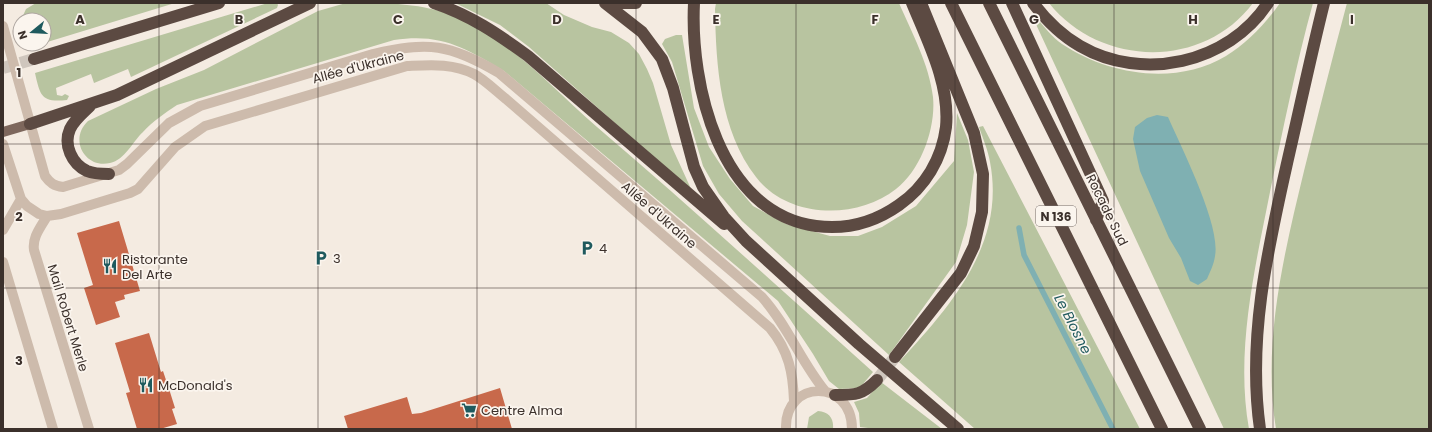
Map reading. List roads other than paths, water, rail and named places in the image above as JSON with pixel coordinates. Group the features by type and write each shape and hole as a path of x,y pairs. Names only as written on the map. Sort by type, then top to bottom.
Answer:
{"highway":[{"path":"34,59 219,3"},
{"path":"30,124 117,95 310,3"},
{"path":"434,3 480,23 510,43 717,219 746,241"},
{"path":"605,3 642,32 662,59 673,88 694,167 703,187 724,217 746,241 859,344 958,429"},
{"path":"612,3 636,3"},
{"path":"694,3 695,52 700,80 711,126 721,149 732,168 759,200 774,212 807,225 826,228 845,227 865,222 893,209 921,186 930,173 936,160 946,127 945,100 938,69 912,3"},
{"path":"895,358 950,290 961,273 974,246 982,212 982,174 974,133 922,3"},
{"name":"N 136","path":"951,3 1162,429"},
{"name":"Rocade Sud","path":"989,3 1200,429"},
{"path":"1012,3 1103,201 1096,220"},
{"path":"1033,3 1054,27 1080,46 1113,60 1144,65 1180,62 1209,52 1240,33 1255,20 1268,3"},
{"path":"1260,429 1256,392 1256,351 1263,285 1274,222 1324,3"},
{"path":"92,104 75,120 70,129 68,147 71,157 86,170 96,174 109,174"},
{"path":"830,393 857,395 866,390 877,380"}],"main road":[{"path":"3,132 30,124"}],"street":[{"path":"3,26 30,124"},
{"name":"Allée d'Ukraine","path":"30,124 45,176 50,183 63,187 109,174 128,164 169,123 200,106 400,48 430,46 459,53 498,73 762,298 777,314 809,370 849,411 852,429"},
{"name":"Allée d'Ukraine","path":"47,216 130,193 138,189 175,147 205,126 407,66 431,64 451,66 474,74 511,103 770,328 779,339 789,359 793,375 794,401 788,411 786,429"},
{"path":"3,144 21,199 32,211 47,216"},
{"path":"3,230 21,199"},
{"name":"Mail Robert Merle","path":"47,216 35,238 33,244 34,250 89,429"},
{"path":"3,262 52,429"},
{"path":"794,401 808,392 830,393"}],"water":[{"path":"1157,115 1168,117 1199,186 1212,225 1215,242 1215,256 1207,279 1198,285 1190,281 1181,258 1169,238 1140,171 1133,139 1135,127 1147,118"}],"waterway":[{"name":"Le Blosne","path":"1019,228 1024,255 1113,429"}],"tunnel":[{"path":"3,68 34,59"},
{"path":"877,380 895,357"}],"place":[{"name":"4","path":"587,248"},
{"name":"3","path":"321,258"},
{"name":"Ristorante Del Arte","path":"110,266"},
{"name":"McDonald's","path":"146,385"},
{"name":"Centre Alma","path":"469,410"}]}
